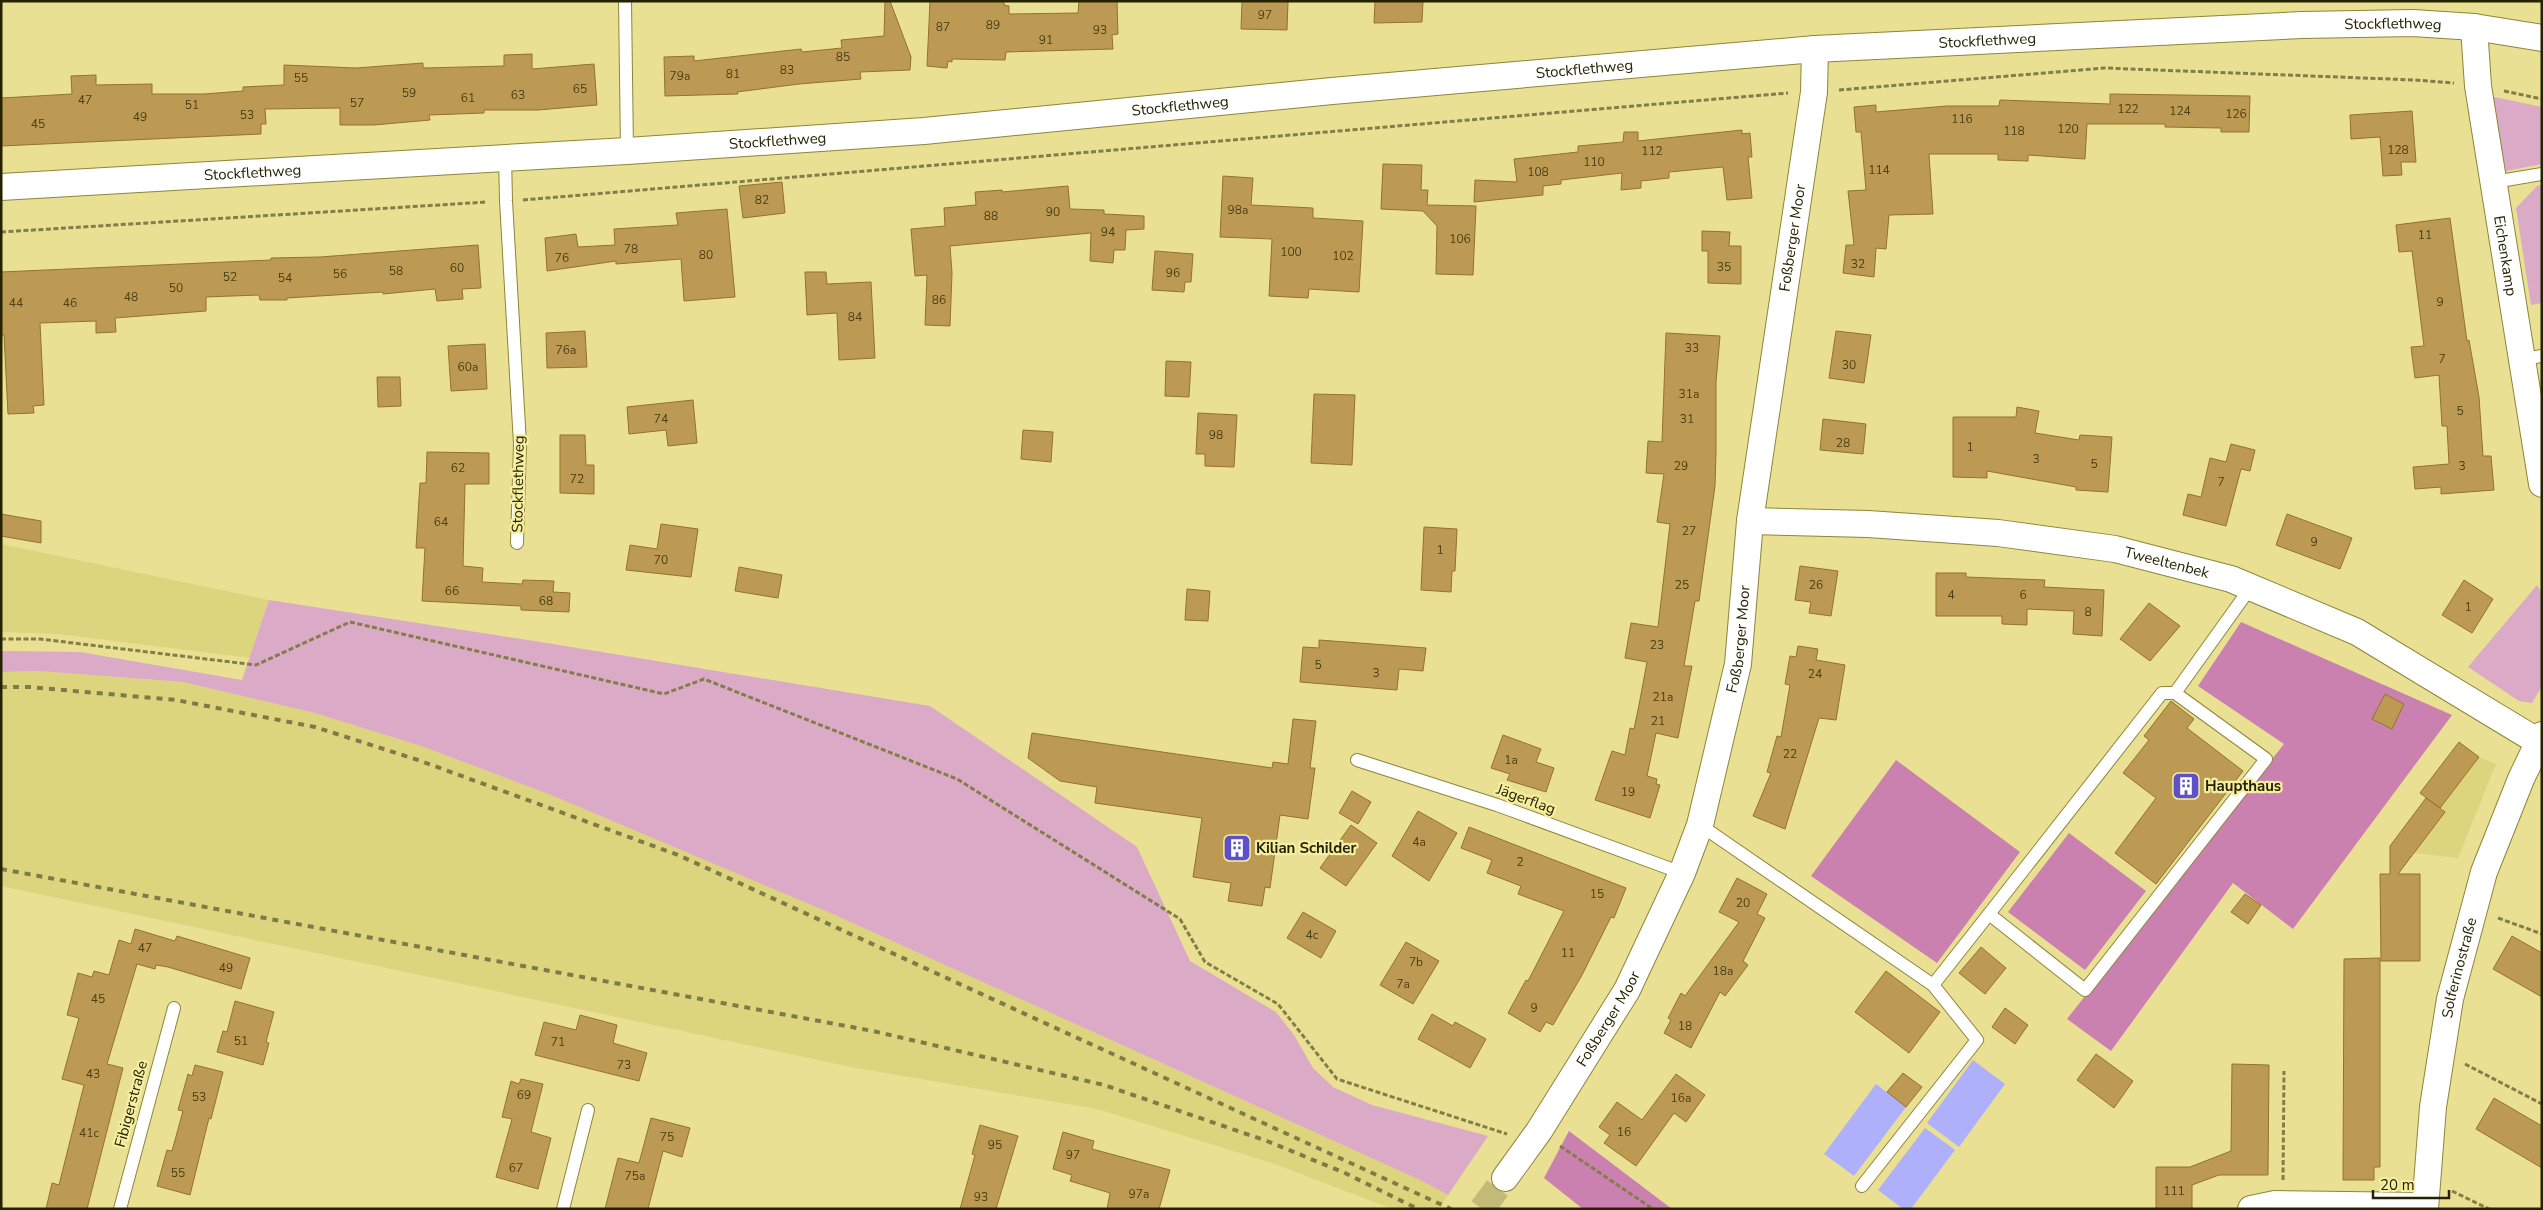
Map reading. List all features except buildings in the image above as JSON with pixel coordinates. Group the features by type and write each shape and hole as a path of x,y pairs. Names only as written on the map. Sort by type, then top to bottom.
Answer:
{"street":[{"name":"Stockflethweg","path":"1,187 505,156 627,151 924,131 1332,91 1815,49 2302,25 2413,23 2474,27 2542,38"},
{"name":"Eichenkamp","path":"2474,27 2478,86 2494,182 2532,357 2542,484"},
{"name":"Foßberger Moor","path":"1505,1178 1535,1137 1628,990 1682,873 1700,825 1738,664 1750,521 1814,92 1815,49"},
{"name":"Tweeltenbek","path":"1750,521 1868,524 2008,534 2115,549 2232,579 2357,632 2540,740"},
{"name":"Solferinostraße","path":"2251,1209 2283,1204 2424,1207 2440,1052 2450,999 2484,872 2540,740"}],"lane":[{"path":"625,1 627,151"},
{"name":"Stockflethweg","path":"505,156 520,444 517,543"},
{"path":"2494,182 2542,174"},
{"path":"2175,692 2252,587"},
{"path":"1933,985 2162,692 2175,692 2266,759 2085,990 1989,914"},
{"name":"Jägerflag","path":"1357,760 1497,806 1682,873"},
{"path":"1700,825 1933,985 1977,1040 1862,1186"},
{"name":"Fibigerstraße","path":"120,1209 174,1008"},
{"path":"563,1209 588,1110"}],"path":[{"path":"1,232 506,201 2105,68 2415,80 2478,86 2542,99"},
{"path":"1,639 40,639 256,665 350,622 664,694 704,679 957,779 1180,919 1205,962 1278,1004 1337,1078 1535,1137 1653,1209"},
{"path":"2473,910 2542,934"},
{"path":"2440,1052 2495,1078 2542,1104"},
{"path":"2283,1204 2284,1070"},
{"path":"2427,1178 2489,1209"}],"shaded area":[{"path":"2490,96 2542,107 2542,164 2506,171"},
{"path":"2542,185 2542,303 2531,305 2516,208 2537,186"},
{"path":"1,544 269,600 250,658 58,634 1,632"},
{"path":"2537,585 2542,594 2542,686 2532,703 2519,701 2468,667"},
{"path":"269,600 541,642 930,706 1137,847 1190,961 1276,1012 1294,1035 1313,1068 1333,1087 1372,1105 1488,1136 1448,1195 1420,1180 835,915 546,793 424,747 315,713 183,682 38,671 1,672 1,651 80,652 242,680"},
{"path":"2241,622 2452,715 2293,929 2233,883 2111,1051 2067,1019 2284,744 2198,686"},
{"path":"38,671 183,682 315,713 424,747 546,793 835,915 1420,1180 1448,1195 1438,1209 1392,1209 1272,1163 1097,1109 856,1068 1,886 1,672"},
{"path":"2479,757 2496,764 2458,858 2414,853 2445,812 2440,808"},
{"path":"1896,760 2020,852 1937,963 1811,876"},
{"path":"2069,833 2146,891 2085,970 2008,912"},
{"path":"1569,1131 1672,1209 1583,1209 1544,1178"}],"water":[{"path":"1973,1060 2005,1084 1959,1147 1927,1123"},
{"path":"1876,1084 1906,1107 1854,1176 1824,1154"},
{"path":"1925,1128 1955,1150 1911,1209 1903,1209 1878,1190"}],"tunnel":[{"path":"1482,1209 1505,1178"}],"railway":[{"path":"1,687 29,687 176,700 315,727 418,760 678,855 1451,1209"},
{"path":"1,869 873,1031 1104,1085 1267,1141 1345,1173 1418,1209"}],"place":[{"name":"Haupthaus","path":"2186,786"},
{"name":"Kilian Schilder","path":"1237,848"}]}
